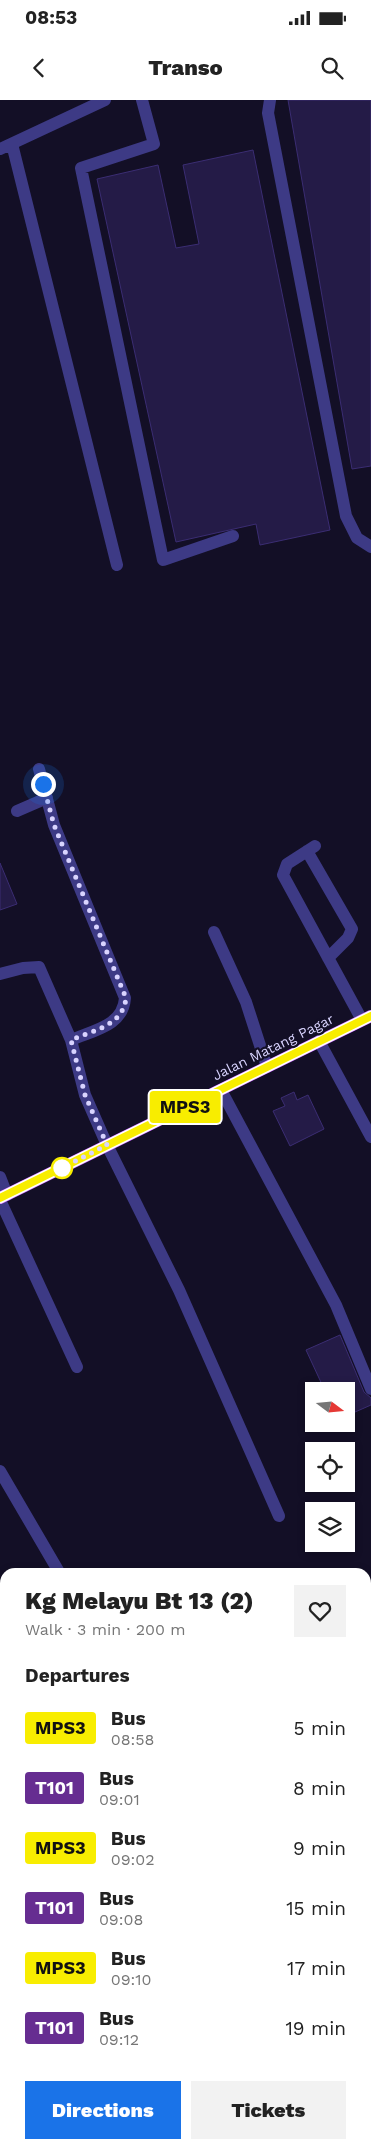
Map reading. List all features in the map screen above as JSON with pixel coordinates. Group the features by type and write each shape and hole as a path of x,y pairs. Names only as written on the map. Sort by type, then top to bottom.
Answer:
{"main road":[{"name":"Jalan Matang Pagar","path":"2,1198 367,1018"}],"street":[{"path":"0,149 105,100"},
{"path":"142,100 154,144 81,168 163,560 233,536"},
{"path":"270,100 268,113 346,516 357,538 371,547"},
{"path":"12,144 117,565"},
{"path":"39,769 54,825 126,998 124,1011 118,1020 71,1040"},
{"path":"17,811 47,798"},
{"path":"328,958 348,938 352,929 311,849 287,864 283,875 328,958 367,1018"},
{"path":"214,932 246,1002 267,1067"},
{"path":"0,974 23,968 39,967 71,1040 85,1095 107,1145 179,1290 279,1516"},
{"path":"319,1041 371,1137"},
{"path":"221,1090 336,1305 371,1389"},
{"path":"0,1177 2,1198 77,1367"},
{"path":"0,1471 57,1568"}],"building":[{"path":"288,100 371,100 371,466 352,469"},
{"path":"253,150 330,530 260,545 256,524 176,542 97,179 158,165 176,248 199,244 183,165"},
{"path":"0,863 17,904 0,910"},
{"path":"294,1092 297,1100 308,1095 324,1129 290,1146 273,1111 285,1106 281,1098"},
{"path":"340,1335 364,1392 371,1398 371,1405 355,1412 355,1382 321,1382 306,1350"}],"bus line":[{"name":"MPS3","path":"0,1198 371,1016"}],"route":[{"path":"43,784 54,825 126,998 124,1011 118,1020 71,1040 85,1095 107,1145 62,1168"}]}
